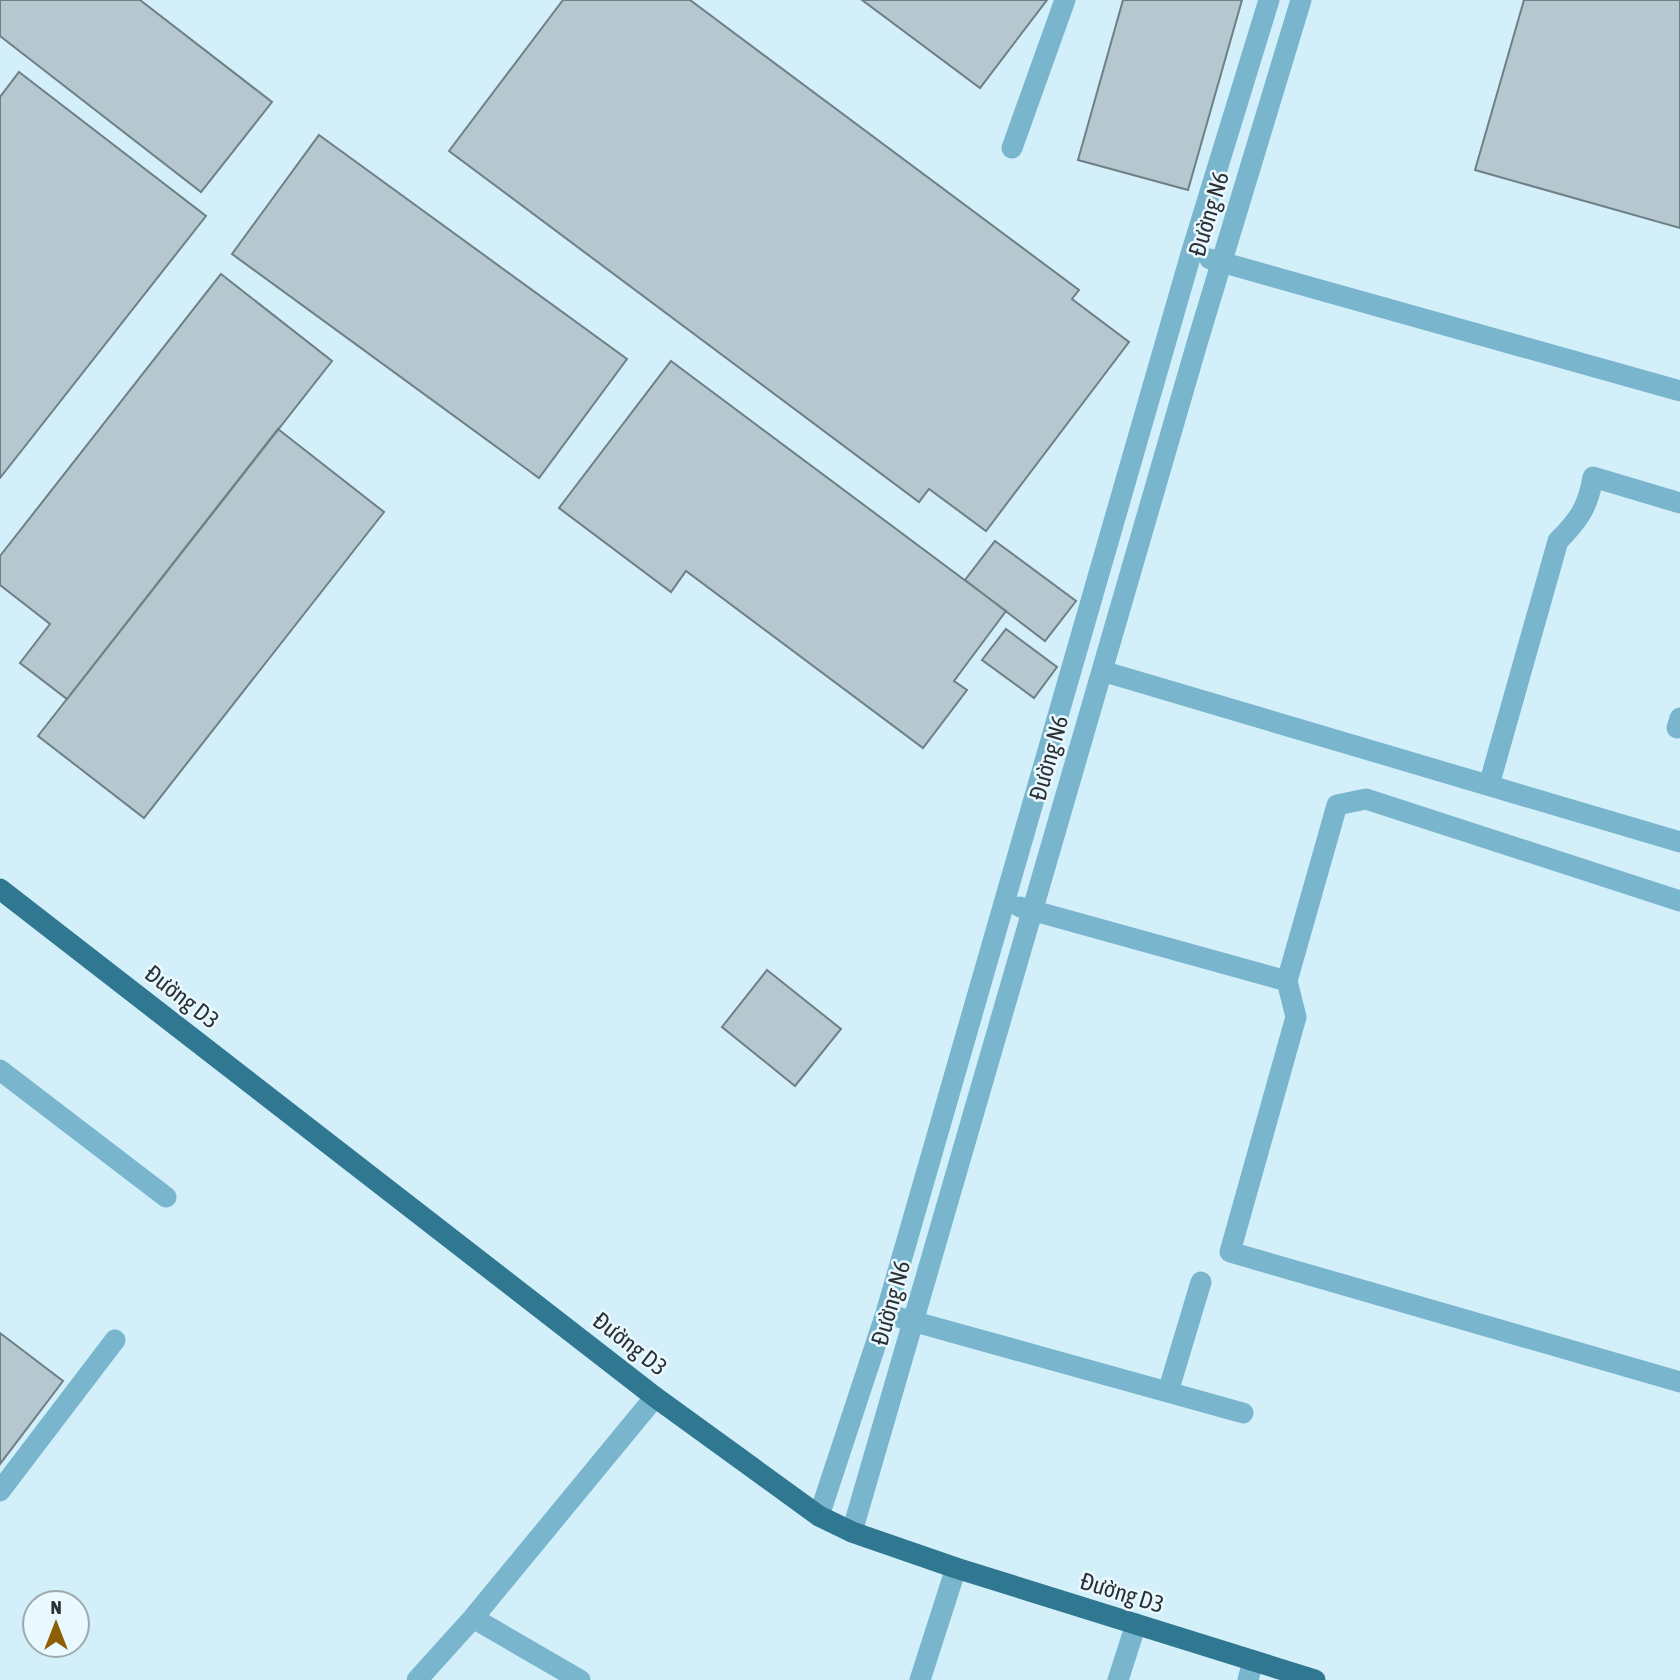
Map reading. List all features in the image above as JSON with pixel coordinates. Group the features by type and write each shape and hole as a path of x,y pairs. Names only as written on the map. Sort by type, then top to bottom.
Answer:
{"main road":[{"name":"Đường D3","path":"0,889 655,1397 819,1516 852,1532 956,1568 1136,1625 1251,1671 1315,1680"}],"street":[{"path":"1012,148 1065,0"},
{"name":"Đường N6","path":"819,1516 886,1313 1191,254 1269,0"},
{"name":"Đường N6","path":"852,1532 1101,671 1301,0"},
{"path":"1191,254 1680,391"},
{"path":"1489,785 1558,541 1584,510 1593,478 1680,503"},
{"path":"1101,671 1680,842"},
{"path":"1680,901 1366,799 1337,805 1287,981 1296,1017 1230,1252 1680,1382"},
{"path":"1004,902 1287,981"},
{"path":"0,1070 166,1197"},
{"path":"1168,1392 1201,1282"},
{"path":"886,1313 1243,1413"},
{"path":"0,1491 115,1340"},
{"path":"417,1680 473,1618 655,1397"},
{"path":"920,1680 956,1568"},
{"path":"473,1618 580,1680"},
{"path":"1118,1680 1136,1625"}],"shaded area":[{"path":"0,0 1680,0 1680,1680 0,1680"}],"building":[{"path":"0,0 140,0 272,102 201,192 0,36"},
{"path":"563,0 690,0 1079,290 1072,299 1129,342 986,531 929,489 919,502 449,151"},
{"path":"862,0 1047,0 980,88"},
{"path":"1123,0 1242,0 1188,190 1078,160"},
{"path":"1524,0 1680,0 1680,228 1475,170"},
{"path":"19,72 206,216 0,478 0,97"},
{"path":"319,135 627,359 539,478 232,254"},
{"path":"221,274 332,361 67,699 20,663 50,624 0,585 0,556"},
{"path":"671,361 1006,611 954,681 967,690 923,748 686,571 671,592 559,508"},
{"path":"278,429 384,512 144,818 38,736"},
{"path":"995,541 1076,601 1045,641 965,580"},
{"path":"1006,629 1057,667 1034,698 982,660"},
{"path":"767,970 841,1029 795,1086 722,1027"},
{"path":"0,1333 63,1381 0,1464"}]}
